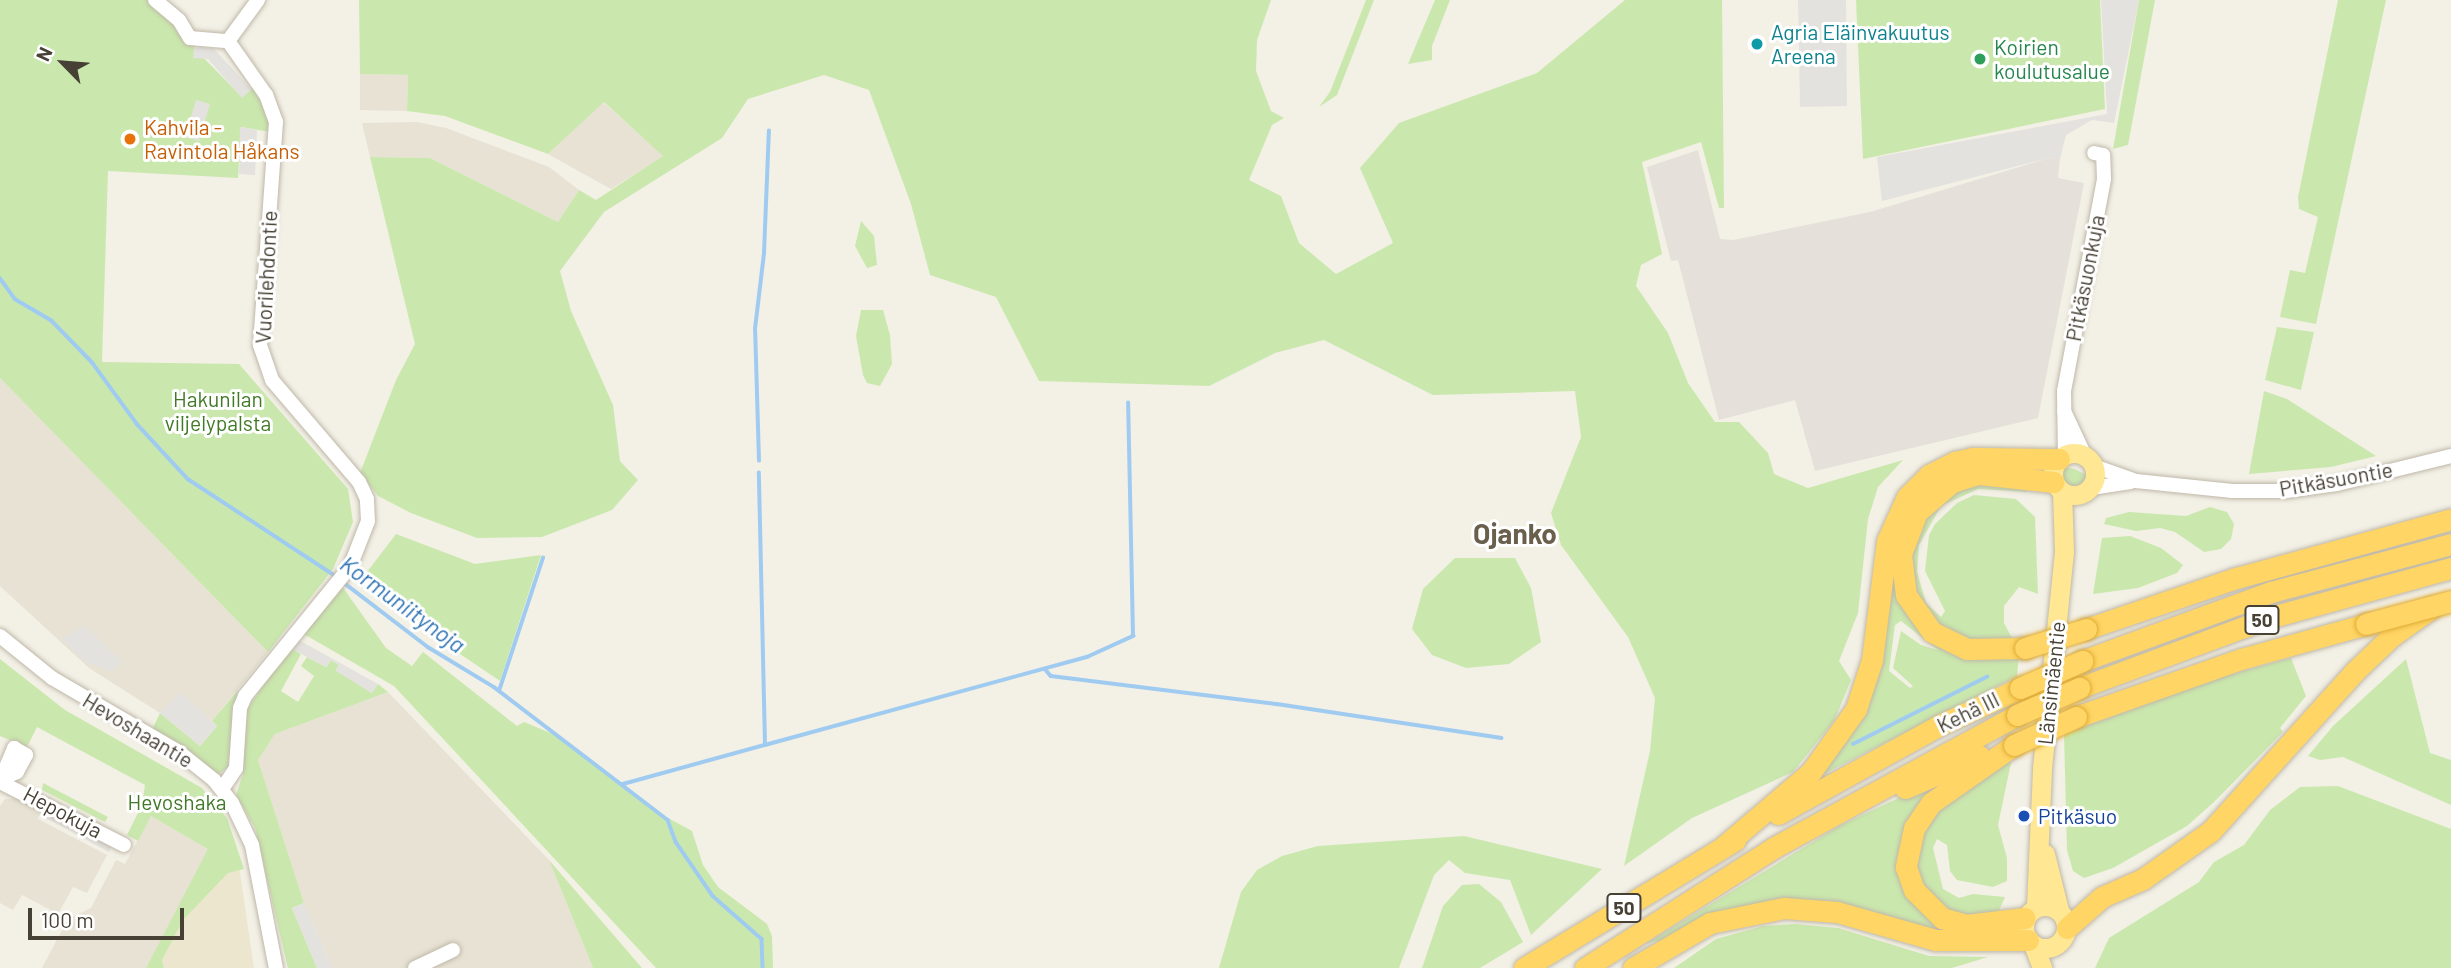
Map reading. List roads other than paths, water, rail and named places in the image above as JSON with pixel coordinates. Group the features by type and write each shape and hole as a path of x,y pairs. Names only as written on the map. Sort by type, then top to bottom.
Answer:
{"highway":[{"path":"1723,847 1811,772 1856,709 1872,660 1887,541 1907,497 1928,475 1955,462 1972,458 2062,457"},
{"path":"2058,487 1979,474 1952,482 1917,512 1901,554 1906,595 1917,615 1938,636 1974,650 2025,648 2249,574 2451,519"},
{"name":"Kehä III","path":"1524,968 1869,762 2020,688 2082,661 2271,592 2451,544"},
{"name":"Kehä III","path":"1585,968 1733,874 1870,792 2017,715 2079,688 2269,618 2451,568"},
{"path":"1733,874 1921,780 2014,745 2076,717 2228,663 2451,599"},
{"path":"2063,919 2102,897 2143,879 2211,831 2376,651 2410,622 2451,599"},
{"path":"2014,745 1931,803 1913,828 1906,867 1914,890 1941,918 1966,925 2031,913"},
{"path":"1633,968 1710,923 1784,908 1836,912 1936,940 2031,942"}],"main road":[{"path":"2062,457 2090,461"},
{"name":"Länsimäentie","path":"2031,942 2031,913 2064,552 2058,487 2062,457"},
{"name":"Länsimäentie","path":"2064,552 2088,490 2090,461"},
{"path":"2058,487 2074,496 2088,490"},
{"name":"Länsimäentie","path":"2040,814 2063,919"},
{"path":"2031,913 2063,919 2062,940 2053,947"},
{"path":"2031,942 2053,947"},
{"path":"2031,942 2042,968"},
{"path":"2053,947 2054,968"}],"street":[{"path":"155,0 179,20 190,38 228,41 258,0"},
{"name":"Vuorilehdontie","path":"222,789 236,768 240,708 245,696 349,567 366,533 367,499 355,476 272,380 262,358 260,330 276,122 266,95 228,41"},
{"name":"Pitkäsuonkuja","path":"2062,457 2064,411 2104,179 2104,155 2094,153"},
{"path":"2064,411 2090,461"},
{"name":"Pitkäsuontie","path":"2088,490 2136,481 2232,491 2286,491 2337,484 2451,456"},
{"name":"Pitkäsuontie","path":"2090,461 2136,481"},
{"name":"Hevoshaantie","path":"0,636 52,678 179,752 222,789 252,845 276,968"},
{"name":"Hepokuja","path":"1,780 124,845"},
{"path":"415,968 453,950"}],"waterway":[{"path":"759,461 755,329 764,253 769,131"},
{"name":"Kormuniitynoja","path":"0,278 15,299 51,320 92,362 138,425 188,479 337,577"},
{"path":"765,745 1087,657 1133,636 1128,403"},
{"path":"623,784 765,745 759,473"},
{"path":"499,691 543,558"},
{"name":"Kormuniitynoja","path":"343,582 428,647 494,687 668,820 676,842 713,896 762,939 763,968"},
{"path":"1045,669 1051,676 1277,704 1501,738"},
{"path":"1853,744 1987,677"}],"place":[{"name":"Agria Eläinvakuutus Areena","path":"1757,44"},
{"name":"Koirien koulutusalue","path":"1980,59"},
{"name":"Kahvila - Ravintola Håkans","path":"130,139"},
{"name":"Pitkäsuo","path":"2024,816"}],"district":[{"name":"Ojanko","path":"1515,533"}],"park label":[{"name":"Hakunilan viljelypalsta","path":"218,411"},
{"name":"Hevoshaka","path":"177,802"}]}
